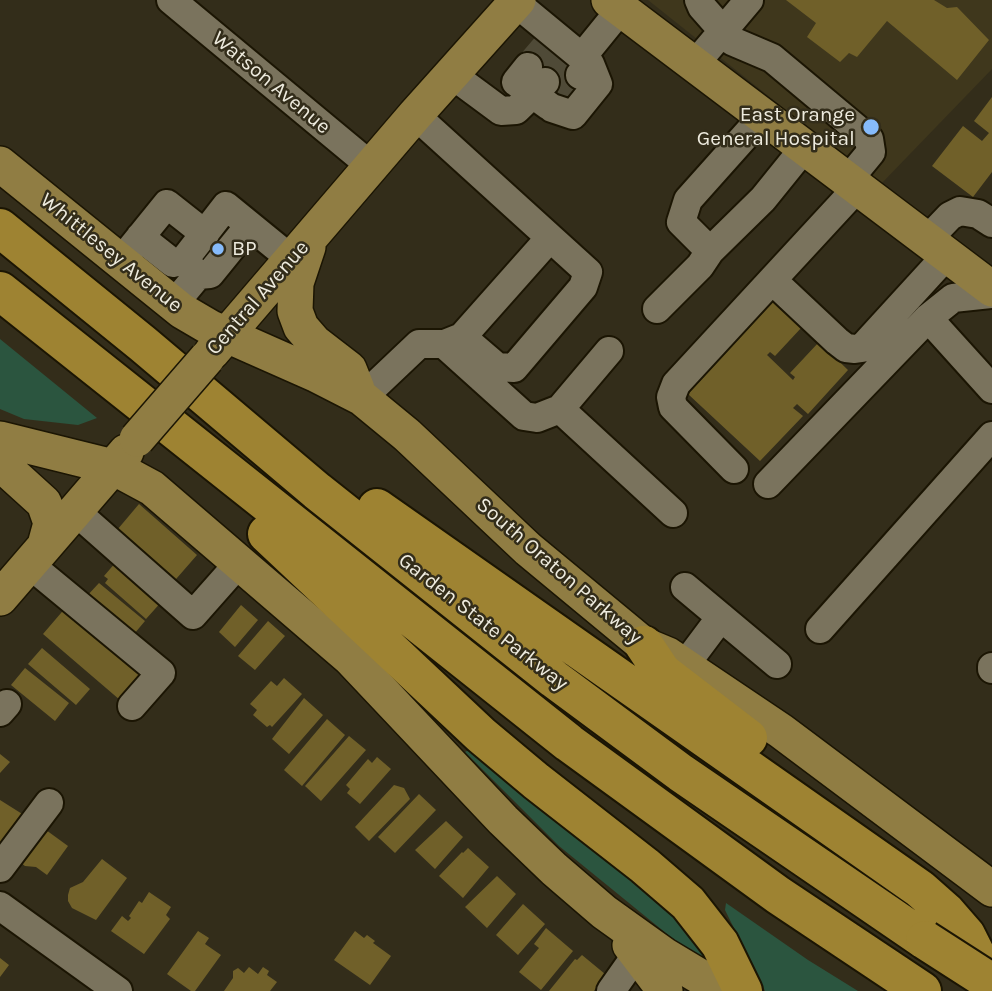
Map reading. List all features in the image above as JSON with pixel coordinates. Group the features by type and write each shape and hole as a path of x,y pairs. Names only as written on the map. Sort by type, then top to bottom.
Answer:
{"highway":[{"name":"Garden State Parkway","path":"0,228 317,491 563,685 693,781 992,984"},
{"name":"Garden State Parkway","path":"0,291 579,751 778,895 922,991"},
{"path":"143,344 920,889 946,912 966,935 992,984"},
{"path":"77,354 481,736 688,903 720,944 743,991"},
{"path":"644,645 662,672 992,923"}],"main road":[{"name":"Central Avenue","path":"0,598 371,166 517,2"},
{"path":"615,5 937,247 989,281"},
{"name":"Whittlesey Avenue","path":"0,164 130,250 173,305 197,320 217,346"},
{"path":"315,232 296,283 295,312 301,327 314,342 349,369 362,398"},
{"name":"South Oraton Parkway","path":"217,346 307,370 362,398 407,435 528,549 644,645 685,665 781,731 992,889"},
{"path":"0,439 113,467 152,488 350,658 503,820 554,869 604,912 664,955 715,986"},
{"path":"0,463 44,503 51,523 37,555"},
{"path":"604,912 665,991"}],"street":[{"name":"Watson Avenue","path":"171,0 371,166"},
{"path":"699,0 702,7 733,41 772,58 869,139 871,152 853,184 772,280 676,384 671,397 673,407 734,470"},
{"path":"695,64 749,0"},
{"path":"517,2 559,70"},
{"path":"451,74 501,111 516,110 559,70 615,5"},
{"path":"362,398 419,344 453,340 498,367 514,368 583,287 588,272 415,116"},
{"path":"710,251 681,222 688,200 763,116"},
{"path":"657,309 763,199 805,147"},
{"path":"205,234 167,204 130,250 210,274 249,226"},
{"path":"173,305 205,234 226,206 292,259"},
{"path":"772,280 846,348 862,348 937,247 950,216 960,211 978,214 992,223"},
{"path":"453,340 549,239"},
{"path":"768,484 928,318 953,298 989,281"},
{"path":"928,318 992,389"},
{"path":"453,340 524,416 537,418 560,409 609,351"},
{"path":"560,409 673,513"},
{"path":"820,629 992,436"},
{"path":"75,511 193,615 239,563"},
{"path":"37,555 161,673 132,706"},
{"path":"685,587 778,664"},
{"path":"685,665 721,617"},
{"path":"0,868 49,803"},
{"path":"0,906 118,991"},
{"path":"611,991 638,954"}],"shaded area":[{"name":"East Orange General Hospital","path":"648,0 992,0 992,69 880,185"}],"green space":[{"path":"0,339 97,418 78,425 24,419 0,409"},
{"path":"474,747 670,902 721,970 683,947 559,846 465,752"},
{"path":"726,903 858,991 765,991 725,910"}],"building":[{"path":"786,0 934,0 947,8 957,7 989,40 957,80 887,21 857,57 849,53 840,62 807,37 816,23"},
{"path":"992,97 992,172 973,197 932,166 963,126 982,141 989,133 974,121"},
{"path":"774,301 802,327 775,356 770,352 767,355 793,380 795,377 790,373 819,342 848,370 808,414 797,404 793,408 803,416 760,461 688,394"},
{"path":"139,504 197,555 170,586 112,536"},
{"path":"116,562 163,600 146,619 105,583 108,579 104,576"},
{"path":"99,583 145,621 129,640 86,597"},
{"path":"241,605 258,620 235,647 219,632"},
{"path":"67,606 144,672 120,700 43,634"},
{"path":"268,621 285,636 255,670 238,656"},
{"path":"42,648 90,689 76,705 28,664"},
{"path":"25,668 69,703 55,721 11,685"},
{"path":"284,678 302,694 272,727 267,727 253,715 257,710 250,704 271,681 277,686"},
{"path":"304,698 323,715 289,754 272,739"},
{"path":"327,719 345,735 302,786 284,770"},
{"path":"349,736 366,750 321,801 305,786"},
{"path":"0,754 10,762 0,773"},
{"path":"377,757 391,769 360,804 347,793 350,789 346,785 368,759 372,763"},
{"path":"394,785 404,788 410,799 369,841 355,827"},
{"path":"419,794 436,810 395,853 378,837"},
{"path":"0,800 27,817 0,855"},
{"path":"446,821 463,837 435,869 415,850"},
{"path":"46,830 68,846 47,875 36,867 21,863 21,857"},
{"path":"468,848 489,867 463,898 439,876"},
{"path":"102,859 127,878 96,920 72,908 68,895 70,888 83,882"},
{"path":"497,876 516,894 487,928 465,907"},
{"path":"149,892 171,907 166,915 170,919 144,954 111,931 122,916 128,921 131,918 129,916 139,901 142,903"},
{"path":"523,904 545,924 518,955 496,935"},
{"path":"546,928 573,951 541,990 519,972 539,948 534,944"},
{"path":"198,931 209,938 205,944 221,955 195,991 191,991 167,974"},
{"path":"355,931 364,938 367,935 391,956 370,985 334,960"},
{"path":"582,955 605,974 594,991 549,991 575,959"},
{"path":"0,958 9,965 0,977"},
{"path":"249,967 258,974 263,967 269,971 267,975 277,982 270,991 224,991 233,978 233,971 238,968 244,973"}],"tunnel":[{"path":"528,67 546,46"},
{"path":"545,82 563,61"},
{"path":"562,97 580,75"}],"place":[{"name":"East Orange General Hospital","path":"871,127"},
{"name":"BP","path":"218,249"}]}
